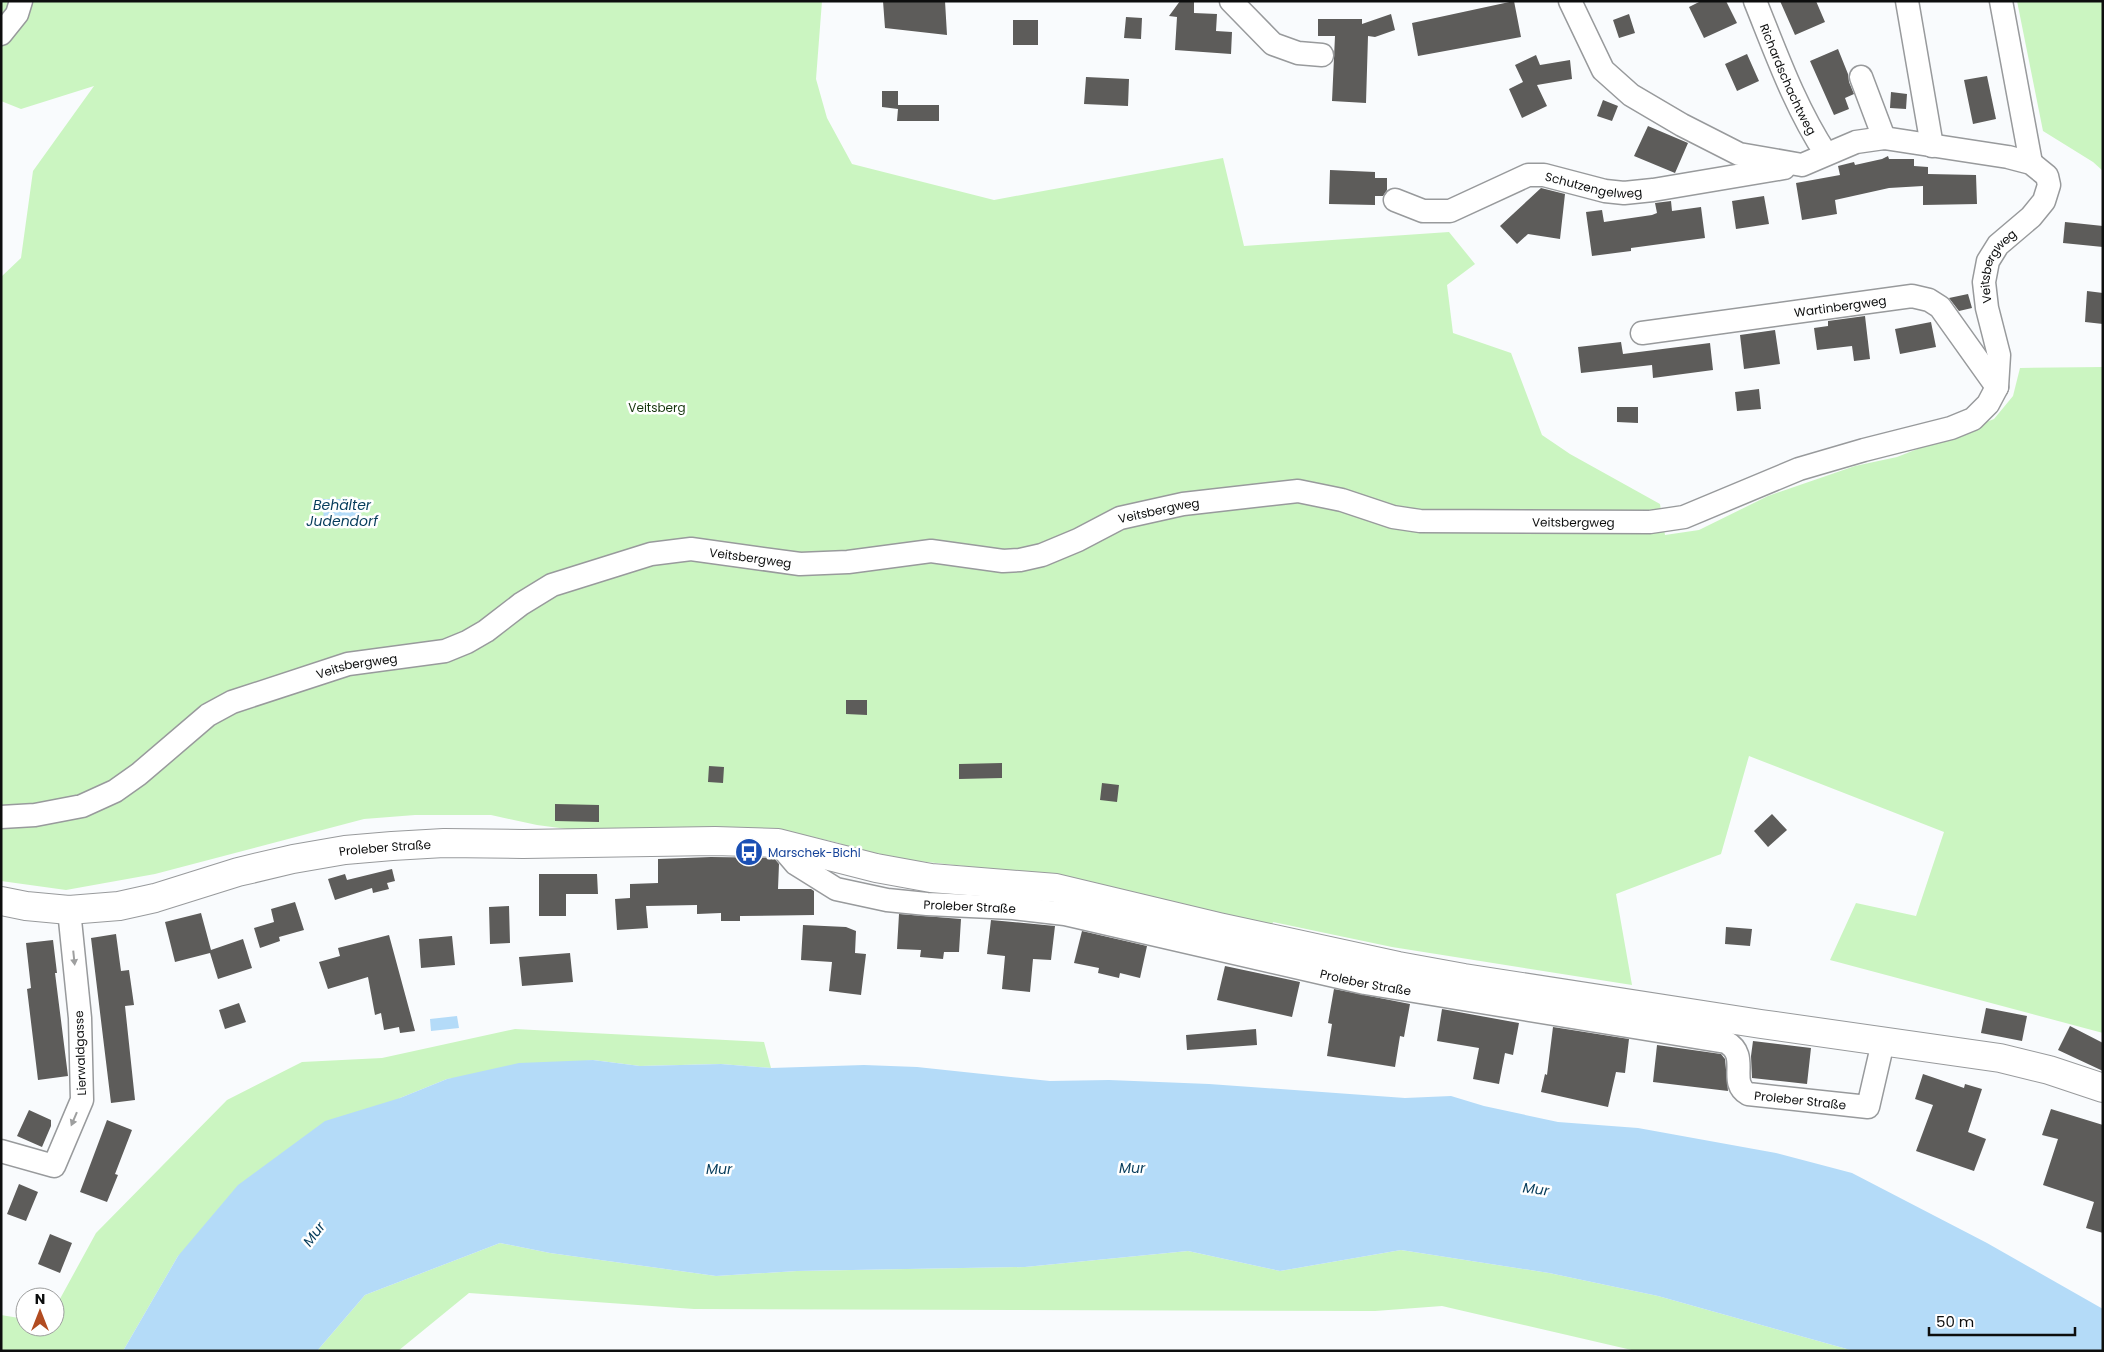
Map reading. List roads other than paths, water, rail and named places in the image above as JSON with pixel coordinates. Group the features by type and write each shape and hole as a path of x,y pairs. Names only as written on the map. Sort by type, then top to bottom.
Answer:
{"main road":[{"name":"Proleber Straße","path":"1,901 26,906 69,910 120,906 155,898 238,872 293,858 345,850 392,846 444,843 523,844 715,841 778,843 876,868 931,878 1056,888 1228,929 1454,976 1883,1042 2000,1058 2049,1070 2103,1088"}],"street":[{"path":"1,34 18,14 21,1"},
{"path":"1231,1 1273,44 1298,53 1322,55"},
{"path":"1570,1 1603,70 1631,95 1682,125 1739,154 1802,165 1856,142 1884,138 2008,156 2031,163 2001,1"},
{"name":"Richardschachtweg","path":"1756,1 1810,130 1826,154"},
{"path":"1907,1 1932,146"},
{"path":"1862,76 1884,138"},
{"name":"Veitsbergweg","path":"1,817 35,815 82,806 115,791 139,774 208,715 232,702 348,664 444,651 467,642 486,631 521,604 552,585 651,554 691,549 800,564 848,562 931,551 1003,561 1020,560 1042,556 1120,518 1183,504 1298,492 1342,500 1393,517 1420,521 1650,522 1684,518 1799,469 1951,428 1973,419 1988,404 1997,387 2000,354 1987,308 1984,282 1988,261 1998,245 2031,217 2044,201 2049,185 2046,176 2031,163"},
{"name":"Schutzengelweg","path":"1395,200 1423,212 1450,212 1528,175 1544,175 1605,191 1624,193 1654,190 1802,165"},
{"name":"Wartinbergweg","path":"1642,333 1912,296 1929,300 1940,307 1997,387"},
{"name":"Proleber Straße","path":"778,843 796,864 836,889 844,891 887,900 926,904 1013,908 1066,914 1365,983 1726,1042 1736,1050 1738,1055 1739,1084 1743,1091 1748,1094 1868,1107 1883,1042"},
{"name":"Lierwaldgasse","path":"1,1151 54,1166 82,1100 80,1018 69,910"}],"water":[{"name":"Behälter Judendorf","path":"323,499 360,499 361,528 324,528"},
{"path":"457,1016 459,1028 431,1031 430,1019"},
{"name":"Mur","path":"593,1060 640,1066 721,1064 771,1068 864,1065 917,1067 1050,1081 1109,1080 1209,1084 1405,1098 1451,1096 1484,1106 1558,1122 1638,1128 1776,1153 1852,1173 1987,1243 2103,1309 2103,1351 1854,1351 1658,1296 1549,1273 1401,1250 1280,1271 1188,1251 1025,1267 797,1271 716,1276 550,1253 500,1243 365,1295 317,1351 123,1351 178,1256 238,1185 325,1121 400,1098 447,1079 519,1063"}],"place":[{"name":"Marschek-Bichl","path":"749,852"}],"park label":[{"name":"Veitsberg","path":"657,407"}]}
